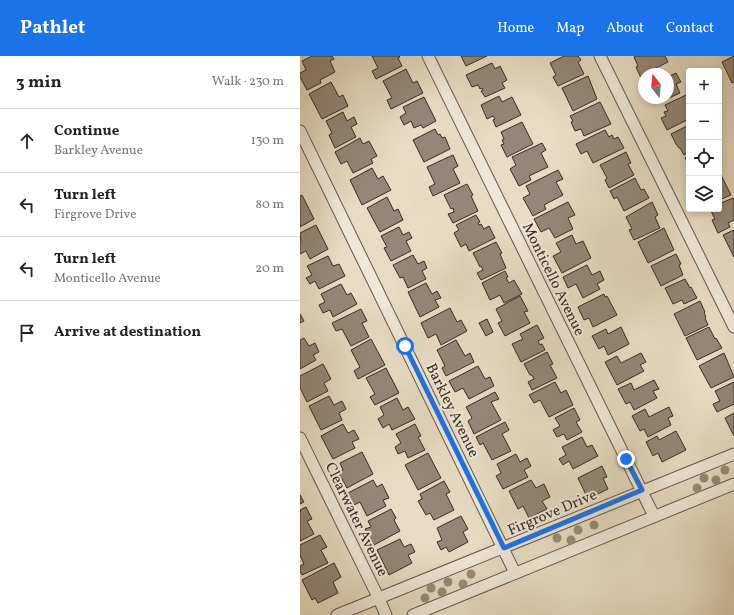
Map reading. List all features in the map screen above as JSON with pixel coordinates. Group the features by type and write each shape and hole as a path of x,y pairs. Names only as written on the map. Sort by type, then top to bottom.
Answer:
{"street":[{"name":"Monticello Avenue","path":"428,56 654,516"},
{"path":"600,56 734,327"},
{"name":"Barkley Avenue","path":"300,131 515,573"},
{"name":"Clearwater Avenue","path":"300,438 386,615"},
{"name":"Firgrove Drive","path":"337,615 504,548 642,490 734,454"},
{"path":"413,615 734,484"}],"building":[{"path":"312,56 332,56 334,59 330,61 335,72 320,80 321,83 307,90 300,77 300,73 306,70 302,61"},
{"path":"372,56 399,56 400,57 398,58 402,66 376,79 372,71 378,68"},
{"path":"461,56 487,56 466,66"},
{"path":"564,56 578,56 581,60 578,62 584,74 558,86 553,77 556,75 550,63"},
{"path":"665,56 668,62 656,68 638,68 638,71 636,67 638,66 634,57"},
{"path":"734,56 734,82 732,83 722,62"},
{"path":"492,63 495,69 500,66 507,80 502,83 505,88 485,97 481,91 483,90 482,88 480,89 478,85 472,87 466,75"},
{"path":"406,69 413,83 417,81 423,93 391,109 387,100 392,98 383,81"},
{"path":"676,73 681,82 676,84 680,93 674,96 674,74"},
{"path":"588,76 597,99 573,111 562,88"},
{"path":"331,82 339,97 343,95 348,106 322,119 309,94"},
{"path":"686,95 686,120 667,130 661,118 666,116 664,112 668,111 665,105 674,104 674,101"},
{"path":"499,96 502,102 512,97 521,115 496,127 493,116 487,119 481,105"},
{"path":"424,97 436,121 423,128 421,125 414,128 411,121 404,125 400,117 406,113 403,107"},
{"path":"600,102 611,124 584,136 581,129 575,131 571,122 573,121 570,116"},
{"path":"343,112 347,121 354,117 357,124 351,127 356,137 335,148 329,135 332,133 326,121"},
{"path":"522,122 533,144 507,157 501,145 504,144 502,140 504,139 501,132"},
{"path":"686,126 686,154 684,155 671,134"},
{"path":"435,129 438,135 440,134 442,138 445,137 450,149 424,162 413,140"},
{"path":"605,130 609,137 612,135 614,139 618,137 624,148 593,163 587,151 581,154 576,144"},
{"path":"360,138 363,144 369,141 377,156 371,159 373,163 353,173 347,161 341,164 335,152"},
{"path":"542,143 546,150 541,153 548,167 529,176 531,180 519,186 510,169 516,165 512,157"},
{"path":"626,152 631,163 628,164 634,175 609,188 605,180 607,178 600,165"},
{"path":"453,155 458,166 453,169 460,183 433,196 429,187 435,184 427,167"},
{"path":"372,168 378,179 383,176 391,190 362,205 350,180"},
{"path":"558,170 563,179 556,182 563,195 544,205 546,209 533,216 523,198 530,194 526,186"},
{"path":"722,177 731,195 722,199"},
{"path":"635,178 641,190 644,189 649,198 624,211 617,197 614,199 610,191"},
{"path":"467,184 473,195 471,196 478,211 453,223 448,214 454,212 453,208 451,209 444,195"},
{"path":"302,195 314,219 300,227 300,196"},
{"path":"387,197 394,211 398,209 403,220 380,232 367,208"},
{"path":"733,198 734,220 728,223 730,227 718,233 712,220 715,219 712,212 722,212 722,203"},
{"path":"568,202 575,215 568,218 573,229 555,238 549,228 541,232 534,219"},
{"path":"652,202 658,215 655,217 660,228 634,240 629,230 632,229 626,217"},
{"path":"476,215 480,222 478,223 479,225 481,224 484,229 489,226 495,238 469,251 466,244 461,247 454,233 459,230 456,225"},
{"path":"316,225 328,249 310,259 306,251 300,254 300,233"},
{"path":"399,227 403,235 409,232 412,238 406,241 411,251 391,261 384,248 387,247 381,236"},
{"path":"664,228 674,250 648,263 638,242"},
{"path":"734,230 734,257 723,235"},
{"path":"572,235 576,244 583,241 591,258 562,273 553,256 561,252 556,243"},
{"path":"496,242 502,253 500,254 506,268 481,280 477,273 483,270 473,253"},
{"path":"676,254 681,264 679,265 683,275 661,286 651,266"},
{"path":"413,255 418,264 424,261 427,268 422,271 426,279 408,288 403,277 400,278 393,265"},
{"path":"328,256 333,266 339,264 345,276 319,289 315,281 310,284 306,278 312,275 307,266"},
{"path":"587,265 592,275 600,271 604,280 597,284 600,289 583,298 576,284 568,288 563,277"},
{"path":"505,271 508,277 506,278 509,283 514,280 522,294 504,303 500,295 490,300 482,283"},
{"path":"685,279 697,298 684,304 682,300 673,304 665,288"},
{"path":"426,283 432,294 437,291 441,298 435,300 439,307 420,317 408,292"},
{"path":"341,284 347,295 351,293 357,304 333,317 330,310 323,313 319,305 325,302 321,294"},
{"path":"604,294 605,297 607,296 617,315 593,327 589,318 584,320 578,307"},
{"path":"520,296 528,311 524,312 530,323 505,336 498,323 502,321 496,309"},
{"path":"700,301 705,312 705,318 708,325 685,336 674,314"},
{"path":"450,308 457,322 461,320 467,331 441,345 436,334 428,338 421,323"},
{"path":"361,309 367,321 362,323 369,337 351,346 342,329 336,331 332,323"},
{"path":"300,314 304,321 300,323"},
{"path":"487,319 493,332 486,336 479,323"},
{"path":"537,325 544,338 538,341 540,345 542,344 545,350 521,362 512,344 523,339 520,334"},
{"path":"621,327 629,344 608,355 604,346 599,349 592,336 606,329 608,334"},
{"path":"709,327 715,339 716,338 722,348 697,360 686,338"},
{"path":"304,338 309,346 315,343 319,352 313,355 316,360 300,369 300,340"},
{"path":"371,339 385,365 358,379 354,371 360,367 351,350"},
{"path":"456,340 465,356 470,353 474,362 446,376 442,368 445,366 437,350"},
{"path":"547,352 553,364 550,365 557,378 532,390 528,382 534,379 524,364"},
{"path":"641,353 646,362 640,365 644,371 617,385 605,362 617,356 621,363"},
{"path":"724,353 734,377 711,388 699,366"},
{"path":"323,364 331,379 324,383 328,391 307,402 300,388 300,376"},
{"path":"478,366 485,379 490,377 494,386 469,399 463,388 455,392 449,381"},
{"path":"386,368 399,393 375,405 370,397 375,394 366,378"},
{"path":"654,380 659,389 653,391 657,398 634,410 630,402 626,404 618,389 631,383 634,390"},
{"path":"555,382 561,393 566,390 573,405 549,417 540,400 534,403 529,395"},
{"path":"734,382 734,404 717,412 713,404 720,401 715,391"},
{"path":"495,392 499,399 491,402 501,420 474,434 468,421 472,418 466,407"},
{"path":"329,396 334,405 342,401 346,409 339,413 342,420 321,430 309,406"},
{"path":"397,398 403,410 408,407 415,419 392,430 389,424 383,428 378,419 384,415 380,407"},
{"path":"669,407 673,416 668,418 671,425 648,437 644,429 640,431 632,416 645,409 649,417"},
{"path":"574,408 580,420 576,422 582,432 567,440 564,434 557,437 553,430 560,426 555,418"},
{"path":"734,413 734,436 725,418"},
{"path":"505,422 509,430 502,434 511,451 492,460 483,443 480,445 476,437"},
{"path":"343,424 348,433 354,430 359,439 352,442 355,448 333,459 321,436"},
{"path":"415,424 421,436 418,437 425,450 408,458 405,451 398,454 395,447 401,443 396,434"},
{"path":"676,431 686,450 662,462 658,453 653,456 646,442 657,436 659,440"},
{"path":"582,437 587,447 592,445 598,456 573,469 569,461 563,465 559,459 566,455 562,447"},
{"path":"362,452 373,474 347,488 338,472 343,470 340,463"},
{"path":"428,453 441,478 418,490 405,465"},
{"path":"516,454 520,462 527,458 531,466 524,470 528,477 503,489 496,476 501,473 497,464"},
{"path":"602,466 607,477 603,478 608,489 588,499 578,478"},
{"path":"373,480 377,487 382,484 389,498 383,500 386,506 367,516 360,502 354,505 348,493"},
{"path":"531,480 536,488 544,484 550,497 542,501 547,509 529,518 523,506 518,509 509,491"},
{"path":"444,481 450,492 446,494 454,510 434,520 430,513 426,515 418,501 422,499 420,494"},
{"path":"300,495 304,502 300,504"},
{"path":"306,507 312,519 307,521 314,534 300,541 300,510"},
{"path":"391,509 396,518 394,520 400,531 374,545 365,529 371,527 368,521"},
{"path":"461,516 468,529 463,532 468,542 449,552 446,547 441,550 437,542 442,540 437,528"},
{"path":"320,535 327,547 321,550 328,563 302,575 300,566 304,564 300,555 300,545"},
{"path":"400,539 404,547 411,544 415,552 408,555 412,563 389,575 377,550"},
{"path":"334,563 341,577 333,582 338,593 318,603 315,598 312,600 302,580"}],"route":[{"path":"405,346 504,548 642,490 626,459"}]}
